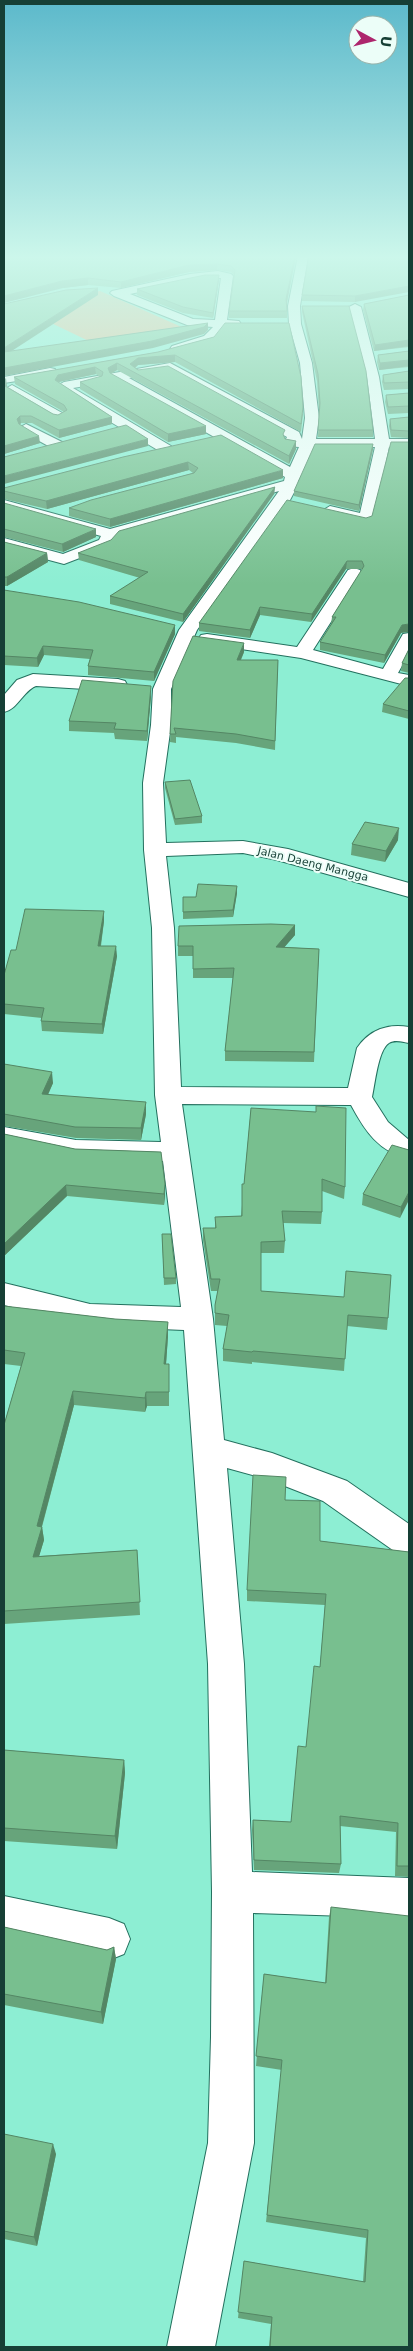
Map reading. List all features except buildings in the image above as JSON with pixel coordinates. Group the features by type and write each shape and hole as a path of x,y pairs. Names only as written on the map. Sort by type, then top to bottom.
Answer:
{"street":[{"path":"147,454 169,453 64,387 170,366 294,435 301,443"},
{"path":"146,687 181,631 292,491 301,443 312,418 306,366"},
{"path":"316,508 366,519 383,444 386,421 375,397 377,376 372,366"},
{"path":"7,384 63,370"},
{"path":"116,376 227,438 292,491"},
{"path":"7,384 59,417"},
{"path":"375,397 392,396"},
{"path":"111,431 127,427"},
{"path":"26,428 56,445"},
{"path":"204,440 227,438 301,443 409,443"},
{"path":"38,450 75,440"},
{"path":"214,490 231,499"},
{"path":"4,504 110,534 231,499 292,491"},
{"path":"45,517 70,508"},
{"path":"4,543 64,559 105,542 110,539 110,534"},
{"path":"302,653 354,573"},
{"path":"181,631 302,653 409,681"},
{"path":"388,675 409,638"},
{"path":"4,706 24,684 33,680 146,687"},
{"path":"146,687 161,725 153,783 155,850 172,927 168,1095 198,1319 207,1449 226,1664 232,1892 233,2038 231,2143 191,2347"},
{"name":"Jalan Daeng Mangga","path":"155,850 252,849 280,854 409,890"},
{"path":"409,1035 399,1033 382,1036 370,1048 358,1097 376,1128 403,1149 409,1150"},
{"path":"168,1095 358,1097"},
{"path":"4,1136 76,1149 176,1152"},
{"path":"4,1294 90,1314 198,1319"},
{"path":"207,1449 272,1467 335,1491 409,1543"},
{"path":"232,1892 409,1898"},
{"path":"4,1916 109,1939"}]}
